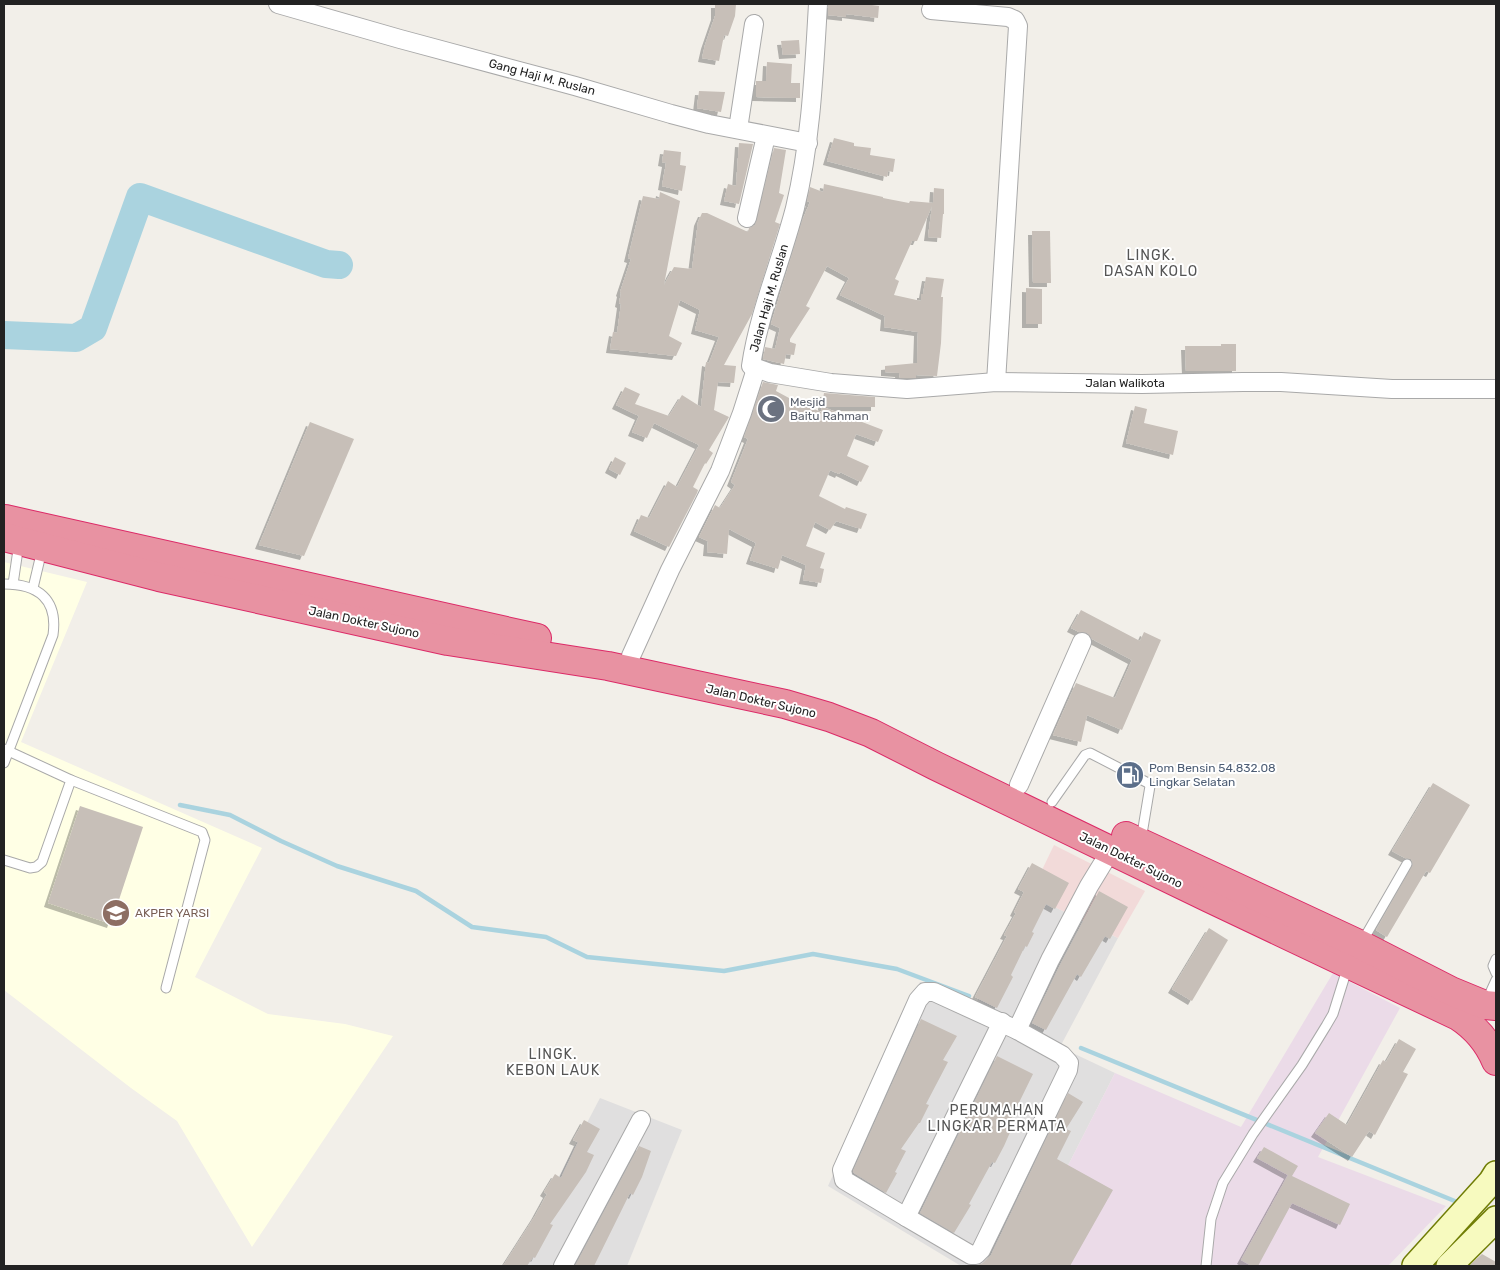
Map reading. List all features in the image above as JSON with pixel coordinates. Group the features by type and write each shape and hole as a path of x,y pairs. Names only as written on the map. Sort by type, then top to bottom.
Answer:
{"highway":[{"path":"4,518 536,638 631,656 752,683 824,702 874,726 1019,785 1140,843 1312,936"},
{"name":"Jalan Dokter Sujono","path":"22,542 159,577 448,641 608,666 747,695 829,717 874,726 1111,850 1482,1011"},
{"path":"1482,1011 1482,1038 1496,1061"}],"main road":[{"path":"1415,1266 1491,1182 1496,1174"},
{"path":"1449,1266 1491,1225"}],"street":[{"name":"Gang Haji M. Ruslan","path":"278,4 662,112 766,136 808,143"},
{"name":"Jalan Haji M. Ruslan","path":"631,656 670,570 720,471 756,369 751,366 757,334 795,209 808,143 815,67 818,4"},
{"path":"931,10 1008,17 1015,20 1018,26 996,382"},
{"path":"738,129 754,24"},
{"path":"747,218 766,136"},
{"name":"Jalan Walikota","path":"756,369 831,383 907,389 996,382 1142,384 1252,382 1392,389 1496,389"},
{"path":"1019,785 1082,642"},
{"path":"906,1217 1009,1026 1038,984 1089,886 1111,850"},
{"path":"925,992 934,992 1009,1026 1062,1055 1067,1060 1068,1065 1065,1076 981,1250 976,1255 971,1255 844,1180 842,1170 918,1000 925,992"},
{"path":"563,1266 641,1120"}],"lane":[{"path":"4,763 6,750 18,728 54,627 54,618 49,604 39,592 33,588 8,584 22,542"},
{"path":"22,542 33,588"},
{"path":"6,750 71,780 202,832 204,840 166,988"},
{"path":"1052,802 1085,755 1090,753 1148,783 1150,786 1140,843"},
{"path":"4,860 30,868 36,867 42,862 71,780"},
{"path":"1206,1266 1211,1219 1223,1183 1253,1134 1302,1065 1326,1026 1354,955 1407,864"},
{"path":"1496,959 1493,966 1496,973"},
{"path":"1482,1011 1496,980"}],"shaded area":[{"name":"AKPER YARSI","path":"4,562 87,582 21,742 262,848 195,977 268,1014 345,1024 393,1036 252,1247 177,1121 4,990"},
{"path":"1054,845 1145,891 1118,938 1030,895"},
{"path":"1030,895 1118,938 1060,1047 1115,1073 1017,1266 961,1266 828,1186 920,982 974,1008"},
{"path":"1333,973 1400,1008 1318,1157 1446,1206 1388,1266 1017,1266 1115,1073 1241,1127"},
{"path":"600,1098 682,1130 627,1266 512,1266"}],"building":[{"path":"715,4 736,4 735,16 728,36 724,35 719,61 702,58 715,16"},
{"path":"828,4 879,6 878,18 846,14 846,17 828,15"},
{"path":"799,40 800,54 783,55 781,41"},
{"path":"767,62 792,64 791,83 800,83 800,98 756,97 756,81 766,81"},
{"path":"699,91 725,92 721,112 697,108"},
{"path":"834,138 854,143 854,146 871,148 870,155 895,159 893,172 888,171 887,177 827,161"},
{"path":"739,143 753,144 739,204 724,201 728,184 736,186"},
{"path":"774,148 786,150 779,193 784,195 775,222 780,224 752,314 724,365 736,366 734,383 718,382 714,410 729,417 709,450 713,453 705,463 693,487 698,490 697,493 669,547 634,531 641,515 649,518 668,481 677,487 699,445 654,423 647,438 632,432 639,416 616,405 625,387 640,394 635,404 669,416 682,395 701,407 706,362 709,363 719,337 695,330 700,310 680,300 669,336 682,343 676,356 610,349 613,332 617,333 621,304 619,303 620,292 631,259 628,258 643,196 659,199 660,192 680,201 664,285 674,267 692,269 698,222 702,213 707,213 748,232 749,228 755,225"},
{"path":"664,150 681,152 680,165 686,166 682,191 662,186 666,163 662,162"},
{"path":"824,184 909,203 910,201 933,203 934,188 944,189 944,214 941,238 928,237 932,206 917,241 912,241 895,279 899,281 894,295 921,301 926,277 944,279 941,297 943,297 941,343 937,376 916,375 916,378 900,378 899,373 885,372 885,366 917,363 918,332 884,327 885,316 840,295 849,278 827,266 806,306 810,308 790,339 790,342 796,344 794,355 786,354 784,364 763,359 765,347 775,349 780,328 771,324 802,221 810,202 807,201 810,187 823,192"},
{"path":"1032,231 1050,231 1051,283 1033,283"},
{"path":"1026,288 1042,289 1042,324 1026,324"},
{"path":"1221,344 1236,344 1236,371 1186,371 1185,346 1221,346"},
{"path":"763,382 778,385 776,391 802,405 821,412 824,393 875,397 875,407 823,407 883,430 878,442 856,434 847,456 869,466 861,482 840,472 839,474 830,470 819,496 845,509 846,507 867,514 861,529 836,521 830,530 815,522 806,546 825,553 820,568 824,569 821,583 803,580 806,565 782,555 778,569 750,560 756,543 729,529 727,554 707,552 708,541 699,537 715,505 720,508 735,485 731,482 748,439 744,437"},
{"path":"1135,406 1147,409 1144,423 1178,431 1173,455 1126,443"},
{"path":"310,422 354,439 304,556 259,545"},
{"path":"615,457 626,463 620,475 609,469"},
{"path":"1081,610 1140,641 1144,632 1161,640 1122,730 1087,715 1081,742 1053,735 1076,683 1115,698 1132,660 1092,639 1087,633 1071,628"},
{"path":"1433,783 1470,805 1430,873 1426,871 1387,937 1376,930 1413,864 1411,859 1392,851"},
{"path":"80,806 143,827 111,924 48,903"},
{"path":"1032,863 1069,883 1055,909 1046,904 1032,932 1034,933 1027,947 1025,946 1011,975 1013,977 997,1008 975,997 1007,936 1004,935 1016,913 1014,912 1024,892 1018,889"},
{"path":"1099,891 1128,907 1110,939 1105,936 1081,977 1077,974 1046,1030 1032,1023"},
{"path":"1209,928 1228,940 1192,1001 1172,989"},
{"path":"921,1019 957,1036 943,1060 948,1062 926,1104 929,1105 920,1123 901,1149 906,1151 886,1193 853,1171"},
{"path":"1399,1039 1416,1049 1403,1072 1408,1074 1375,1135 1369,1131 1352,1157 1315,1133 1329,1113 1347,1125 1383,1060 1386,1062"},
{"path":"997,1056 1033,1074 1011,1119 1015,1121 1004,1146 995,1163 992,1162 969,1204 971,1205 954,1233 920,1213"},
{"path":"1068,1093 1083,1102 1066,1129 1071,1131 1057,1159 1113,1190 1070,1266 975,1266 983,1263 991,1255"},
{"path":"584,1120 600,1129 587,1152 594,1155 586,1172 550,1224 553,1225 535,1258 533,1257 527,1266 503,1266 535,1216 547,1194 544,1192 555,1174 561,1178 578,1142 573,1140"},
{"path":"639,1146 651,1151 642,1177 633,1195 630,1193 594,1266 575,1266"},
{"path":"1264,1147 1298,1166 1292,1176 1350,1204 1340,1225 1292,1203 1258,1266 1252,1266 1241,1260 1288,1175 1257,1158"},
{"path":"1482,1254 1496,1262 1496,1266 1469,1266"}],"waterway":[{"path":"4,335 76,338 93,328 140,197 326,264 339,265"},
{"path":"180,805 230,815 281,841 337,866 416,891 472,927 546,937 587,957 724,971 813,954 897,969 969,996"},
{"path":"1081,1048 1462,1204"}],"place":[{"name":"Mesjid Baitu Rahman","path":"771,409"},
{"name":"Pom Bensin 54.832.08 Lingkar Selatan","path":"1130,775"},
{"name":"AKPER YARSI","path":"116,913"}],"district":[{"name":"LINGK. DASAN KOLO","path":"1151,264"},
{"name":"LINGK. KEBON LAUK","path":"553,1062"},
{"name":"PERUMAHAN LINGKAR PERMATA","path":"997,1118"}]}
